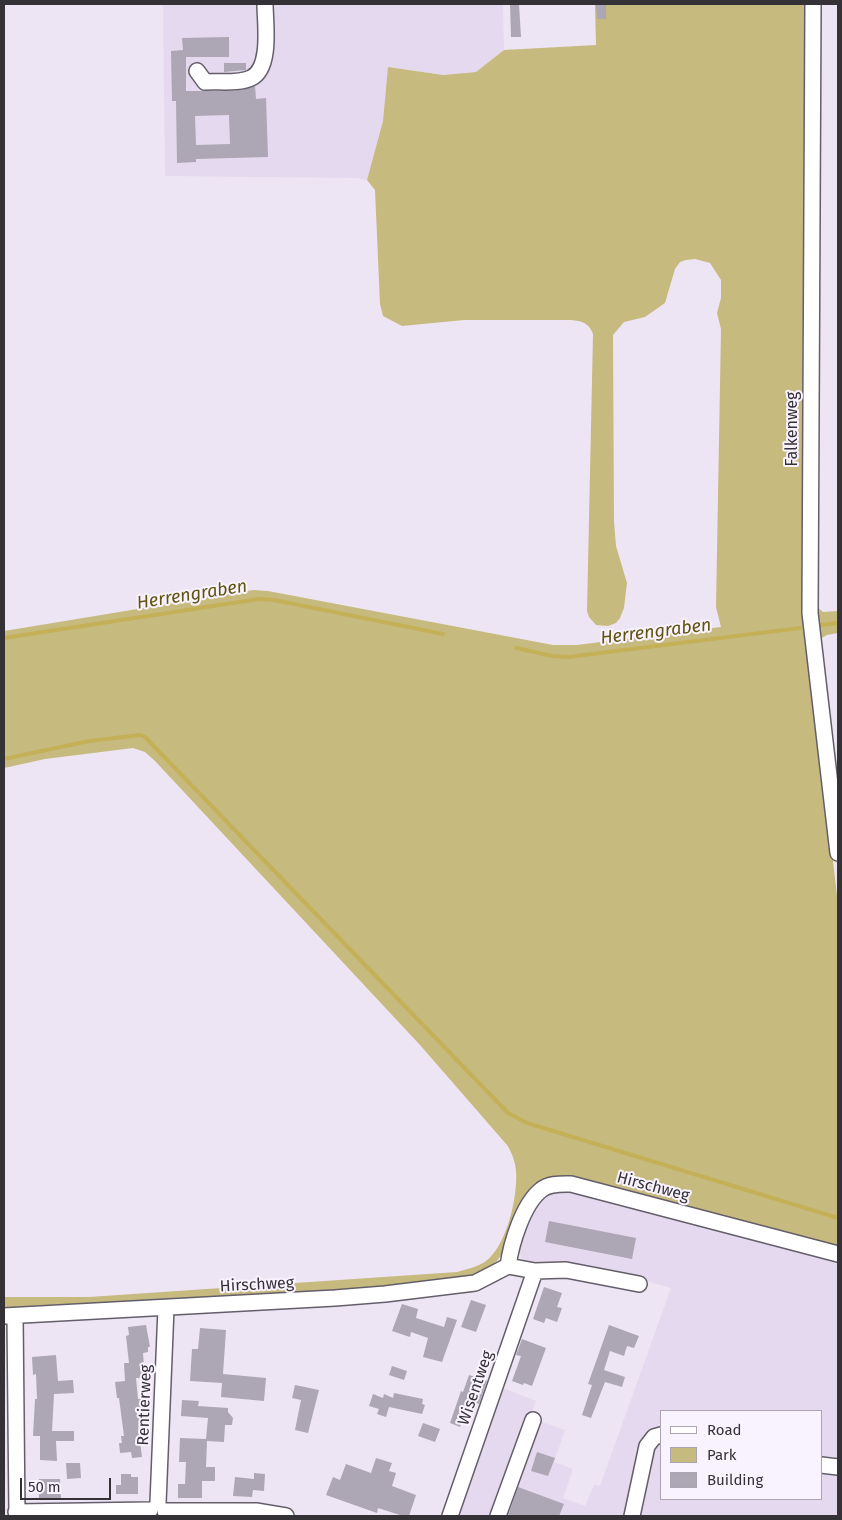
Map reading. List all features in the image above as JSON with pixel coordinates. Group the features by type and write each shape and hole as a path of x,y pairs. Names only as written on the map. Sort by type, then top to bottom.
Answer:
{"street":[{"path":"197,71 205,82 245,80 253,77 264,60 265,4"},
{"name":"Falkenweg","path":"813,4 810,613 838,853"},
{"name":"Hirschweg","path":"9,1316 385,1294 475,1283 508,1266 510,1250 531,1202 542,1189 558,1184 571,1184 838,1254"},
{"path":"508,1266 535,1271 566,1270 639,1284"},
{"name":"Wisentweg","path":"450,1516 535,1271"},
{"name":"Rentierweg","path":"158,1511 166,1308"},
{"path":"9,1316 16,1514 256,1511 286,1516"},
{"path":"498,1516 533,1420"},
{"path":"632,1516 647,1446 654,1437 660,1435"},
{"path":"822,1465 838,1468"}],"shaded area":[{"path":"163,4 503,4 504,50 476,72 443,75 388,67 383,121 367,180 356,178 165,176"},
{"path":"577,1191 838,1261 838,1516 455,1516 500,1387 536,1401 530,1418 565,1430 554,1462 573,1469 563,1498 585,1506 594,1485 600,1486 671,1288 633,1277 530,1265 521,1258 519,1247 537,1205 546,1196 559,1192"}],"green space":[{"path":"595,4 808,4 807,638 838,904 838,1249 553,1178 497,1261 479,1274 462,1280 343,1292 4,1309 4,1297 89,1297 457,1272 486,1261 500,1244 510,1219 516,1181 515,1164 507,1145 420,1045 155,761 145,752 133,748 45,759 4,768 4,631 253,590 268,591 553,645 577,645 721,627 716,607 721,329 717,313 721,298 721,280 710,263 695,259 680,262 675,269 665,303 645,317 624,322 613,335 614,522 616,546 627,583 624,608 620,618 616,623 608,626 596,625 589,617 587,611 593,334 589,327 582,322 571,320 464,320 402,326 383,316 380,304 375,190 367,180 383,121 388,67 443,75 476,72 504,50 596,45"},
{"path":"815,605 823,612 838,611 838,633 827,635 818,640"}],"building":[{"path":"510,4 519,4 521,37 511,37"},
{"path":"596,4 606,4 606,19 597,19"},
{"path":"229,37 229,57 186,57 186,91 235,91 255,86 256,99 266,98 268,157 196,159 196,162 177,163 176,101 172,101 171,51 183,50 182,38","holes":["229,115 230,144 196,145 195,116"]},
{"path":"224,63 246,63 246,70 224,72"},
{"path":"549,1221 636,1238 632,1259 545,1242"},
{"path":"544,1287 562,1293 557,1307 562,1308 557,1322 546,1318 544,1323 533,1319"},
{"path":"471,1300 486,1305 476,1332 461,1327"},
{"path":"402,1304 418,1309 416,1318 444,1327 447,1317 457,1320 442,1362 423,1357 428,1338 411,1332 410,1337 392,1331"},
{"path":"146,1325 150,1347 148,1347 148,1352 143,1353 145,1378 136,1378 144,1426 138,1427 142,1457 132,1458 131,1452 120,1453 119,1443 122,1443 121,1436 124,1436 115,1382 125,1381 124,1363 129,1363 126,1336 129,1335 128,1327"},
{"path":"609,1325 639,1336 634,1348 627,1346 624,1356 610,1351 604,1370 625,1377 622,1387 605,1382 591,1418 582,1415 592,1385 588,1384"},
{"path":"200,1328 226,1330 223,1374 266,1378 264,1401 221,1397 222,1383 190,1381 192,1349 198,1349"},
{"path":"522,1339 546,1348 532,1386 512,1381 521,1356 516,1355"},
{"path":"56,1355 58,1381 73,1380 74,1393 54,1394 52,1431 74,1431 74,1441 56,1441 57,1461 40,1460 40,1436 33,1436 35,1399 37,1399 36,1374 33,1375 32,1357"},
{"path":"392,1366 407,1371 404,1380 389,1375"},
{"path":"469,1375 487,1381 479,1404 469,1400 460,1427 450,1423 461,1391 463,1392"},
{"path":"295,1385 319,1390 308,1433 295,1430 301,1400 292,1398"},
{"path":"394,1393 423,1399 422,1404 425,1405 422,1414 389,1407 386,1417 377,1414 379,1409 369,1406 373,1394 383,1398 384,1394 393,1398"},
{"path":"182,1400 199,1401 198,1406 228,1408 228,1412 233,1418 232,1425 225,1425 224,1442 207,1441 206,1467 215,1467 215,1481 202,1481 202,1498 178,1498 178,1484 185,1484 186,1462 179,1462 180,1438 206,1439 208,1418 181,1416"},
{"path":"423,1423 440,1429 435,1442 418,1436"},
{"path":"537,1452 555,1458 548,1476 531,1471"},
{"path":"376,1458 392,1463 389,1471 396,1473 392,1486 416,1495 409,1516 378,1508 377,1513 326,1495 333,1477 340,1480 346,1464 371,1473"},
{"path":"66,1463 80,1463 81,1478 67,1479"},
{"path":"254,1473 265,1474 264,1491 253,1490 252,1497 233,1496 235,1477 254,1479"},
{"path":"121,1474 131,1474 131,1477 138,1477 138,1494 116,1494 116,1485 121,1485"},
{"path":"39,1479 60,1479 61,1498 39,1498"},
{"path":"518,1487 564,1504 559,1516 508,1516"}],"waterway":[{"name":"Herrengraben","path":"4,638 259,599 274,600 443,634"},
{"name":"Herrengraben","path":"820,625 838,623"},
{"name":"Herrengraben","path":"516,648 552,656 568,657 800,628"},
{"path":"4,759 89,741 140,735 145,737 508,1113 527,1123 838,1218"}]}
